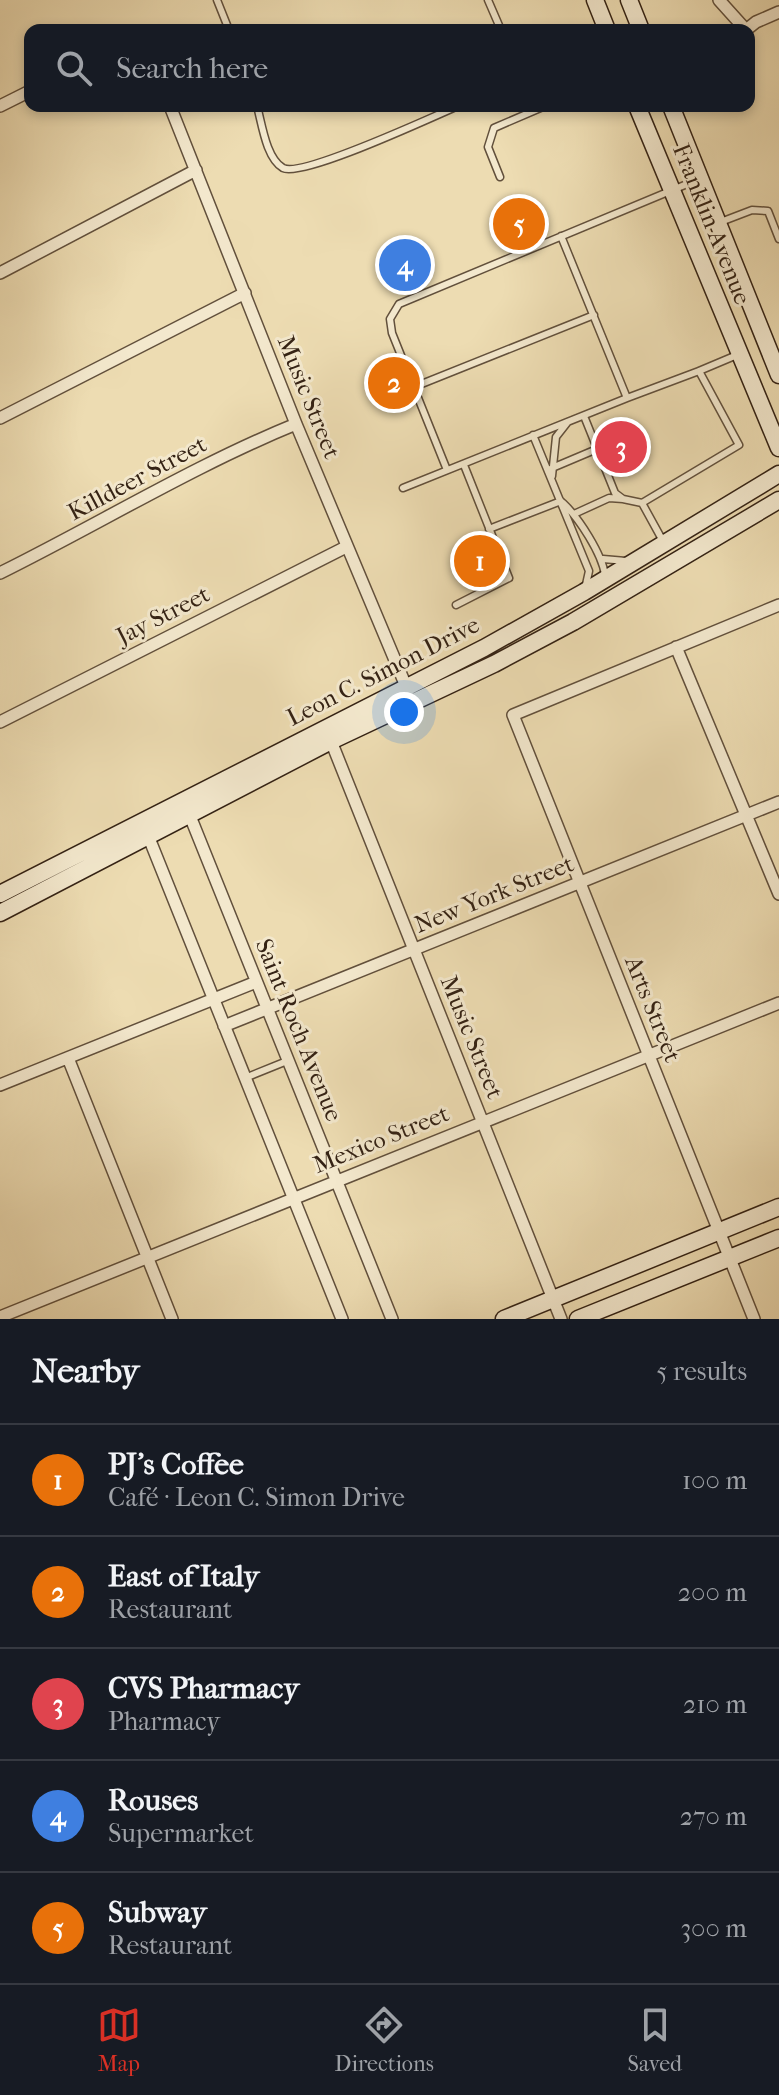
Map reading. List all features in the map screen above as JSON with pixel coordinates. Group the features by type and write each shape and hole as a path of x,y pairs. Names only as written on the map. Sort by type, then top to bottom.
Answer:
{"main road":[{"path":"595,0 605,24"},
{"path":"629,0 639,24"},
{"name":"Franklin Avenue","path":"640,112 779,448"},
{"name":"Franklin Avenue","path":"673,112 779,375"},
{"name":"Leon C. Simon Drive","path":"0,894 146,829 328,735 406,686 484,648 584,592 779,474"},
{"name":"Leon C. Simon Drive","path":"328,735 413,702 494,664 553,633 779,500"},
{"path":"553,633 604,589 605,579 642,581"},
{"path":"484,648 494,664"},
{"name":"Leon C. Simon Drive","path":"0,913 146,829"},
{"path":"504,1319 779,1207"},
{"path":"578,1319 779,1238"}],"street":[{"path":"719,0 741,24"},
{"path":"754,24 779,12"},
{"path":"0,106 24,94"},
{"name":"Music Street","path":"172,112 346,547 413,702"},
{"path":"0,273 196,170"},
{"path":"0,418 245,293"},
{"name":"Killdeer Street","path":"0,573 200,467 296,424"},
{"name":"Jay Street","path":"0,722 346,547"},
{"path":"779,605 676,647 779,894"},
{"name":"Arts Street","path":"676,647 513,715 754,1319"},
{"name":"Music Street","path":"328,735 561,1319"},
{"name":"New York Street","path":"224,1026 779,802"},
{"name":"Saint Roch Avenue","path":"187,809 392,1319"},
{"path":"146,829 342,1319"},
{"path":"0,1085 256,982"},
{"name":"Mexico Street","path":"0,1317 779,1003"},
{"path":"68,1058 172,1319"}],"lane":[{"path":"217,0 227,24"},
{"path":"488,0 498,24"},
{"path":"259,112 273,157 279,165 292,171 324,163 444,112"},
{"path":"500,177 488,147 494,128 531,112"},
{"path":"447,470 392,333 390,319 399,304 700,179"},
{"path":"718,223 752,210 768,211 779,206"},
{"path":"768,211 779,239"},
{"path":"561,236 627,398"},
{"path":"414,387 594,315"},
{"path":"403,488 740,353"},
{"path":"574,514 609,498 642,503 739,445 699,371"},
{"path":"584,416 615,493 623,499"},
{"path":"552,479 556,437 567,423"},
{"path":"533,435 589,571 584,592"},
{"path":"552,468 597,449"},
{"path":"456,605 509,578 464,465"},
{"path":"489,529 561,501"},
{"path":"561,501 574,514 603,559 605,579"},
{"path":"642,503 664,543"},
{"path":"603,559 633,562"},
{"path":"589,571 605,579"},
{"path":"245,1078 287,1061"}],"place":[{"name":"Subway","path":"519,224"},
{"name":"Rouses","path":"405,265"},
{"name":"East of Italy","path":"394,383"},
{"name":"CVS Pharmacy","path":"621,447"},
{"name":"PJ's Coffee","path":"480,561"}]}
